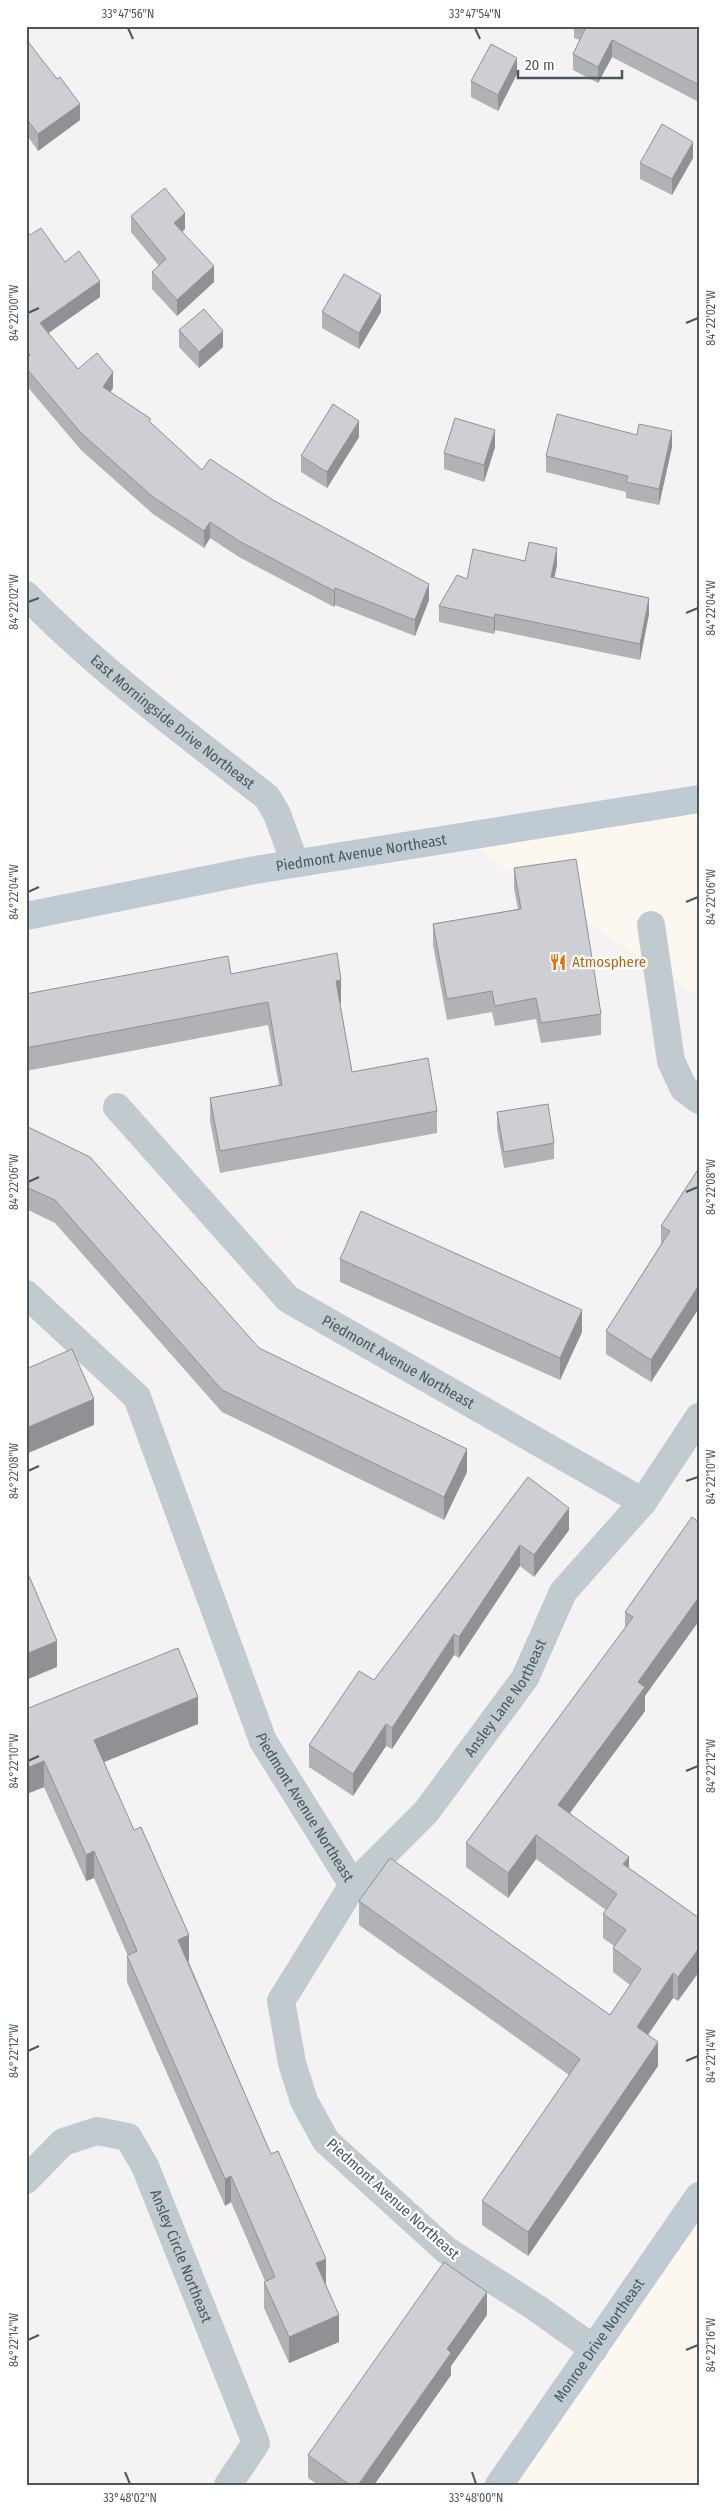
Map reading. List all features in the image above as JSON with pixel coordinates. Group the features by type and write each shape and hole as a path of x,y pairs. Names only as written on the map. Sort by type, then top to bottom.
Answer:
{"main road":[{"name":"Piedmont Avenue Northeast","path":"26,916 295,863 699,799"},
{"name":"Monroe Drive Northeast","path":"499,2485 699,2196"}],"street":[{"name":"East Morningside Drive Northeast","path":"26,594 74,639 161,714 267,797 276,814 295,863"},
{"path":"651,925 671,1060 684,1089 699,1100"},
{"name":"Piedmont Avenue Northeast","path":"117,1107 288,1299 643,1502"},
{"name":"Piedmont Avenue Northeast","path":"26,1294 138,1396 263,1741 353,1885 281,2001 292,2062 304,2101 326,2141 446,2250 535,2307 594,2349"},
{"path":"643,1502 699,1417"},
{"name":"Ansley Lane Northeast","path":"353,1885 426,1812 526,1678 563,1592 643,1502"},
{"name":"Ansley Circle Northeast","path":"26,2180 63,2142 97,2130 128,2137 145,2166 256,2443 228,2485"}],"shaded area":[{"path":"699,804 699,997 460,836"},
{"path":"699,2196 699,2485 504,2485"}],"building":[{"path":"584,26 699,26 699,85 612,40 598,67 573,54 586,27"},
{"path":"26,39 57,79 60,77 80,104 38,134 26,118"},
{"path":"491,44 517,58 498,95 471,81"},
{"path":"662,124 693,142 672,179 640,163"},
{"path":"165,188 185,213 174,223 214,266 177,300 152,272 166,259 131,216"},
{"path":"41,228 65,262 79,251 100,281 40,323 78,369 97,353 113,372 103,387 151,419 149,421 202,470 210,459 273,500 429,584 415,620 335,588 334,591 239,541 210,522 204,531 153,497 81,433 26,368 26,359 30,355 26,350 26,230 30,235"},
{"path":"344,274 381,295 359,333 322,312"},
{"path":"204,309 223,331 199,352 179,330"},
{"path":"333,404 359,421 327,472 301,456"},
{"path":"557,414 637,435 639,424 672,431 659,489 626,482 628,476 546,456"},
{"path":"455,418 495,430 484,465 444,453"},
{"path":"529,542 557,548 551,577 649,598 640,644 495,614 494,618 439,606 457,575 467,579 473,549 525,561"},
{"path":"576,859 601,1014 541,1023 536,998 495,1006 492,991 447,999 433,924 521,909 514,868"},
{"path":"337,953 341,980 336,981 352,1072 428,1058 437,1111 220,1151 210,1098 282,1085 268,1002 26,1048 26,994 228,956 231,974"},
{"path":"548,1104 554,1143 504,1152 497,1112"},
{"path":"26,1126 90,1157 259,1348 467,1449 444,1497 222,1390 55,1200 26,1187"},
{"path":"699,1168 699,1285 651,1360 606,1331 670,1231 661,1226"},
{"path":"361,1211 582,1310 560,1358 340,1259"},
{"path":"72,1349 94,1399 26,1428 26,1369"},
{"path":"528,1477 569,1508 534,1555 520,1545 459,1637 454,1634 392,1728 386,1724 353,1774 309,1745 359,1671 374,1680"},
{"path":"692,1517 699,1522 699,1597 638,1682 645,1687 558,1805 629,1857 623,1864 699,1918 699,1948 678,1977 673,1973 637,2027 658,2042 528,2232 482,2201 580,2059 359,1901 390,1858 610,2015 641,1969 613,1948 626,1930 603,1914 617,1894 536,1835 508,1873 466,1843 633,1617 625,1612"},
{"path":"26,1569 57,1641 26,1654"},
{"path":"178,1648 198,1697 94,1740 134,1830 141,1827 189,1935 178,1940 271,2154 278,2151 326,2259 316,2263 339,2315 289,2337 264,2282 275,2277 231,2176 225,2179 127,1956 137,1951 94,1851 86,1855 44,1761 29,1767 26,1761 26,1709"},
{"path":"444,2262 487,2292 447,2349 451,2353 358,2485 350,2485 308,2455"}],"place":[{"name":"Atmosphere","path":"558,962"}]}
